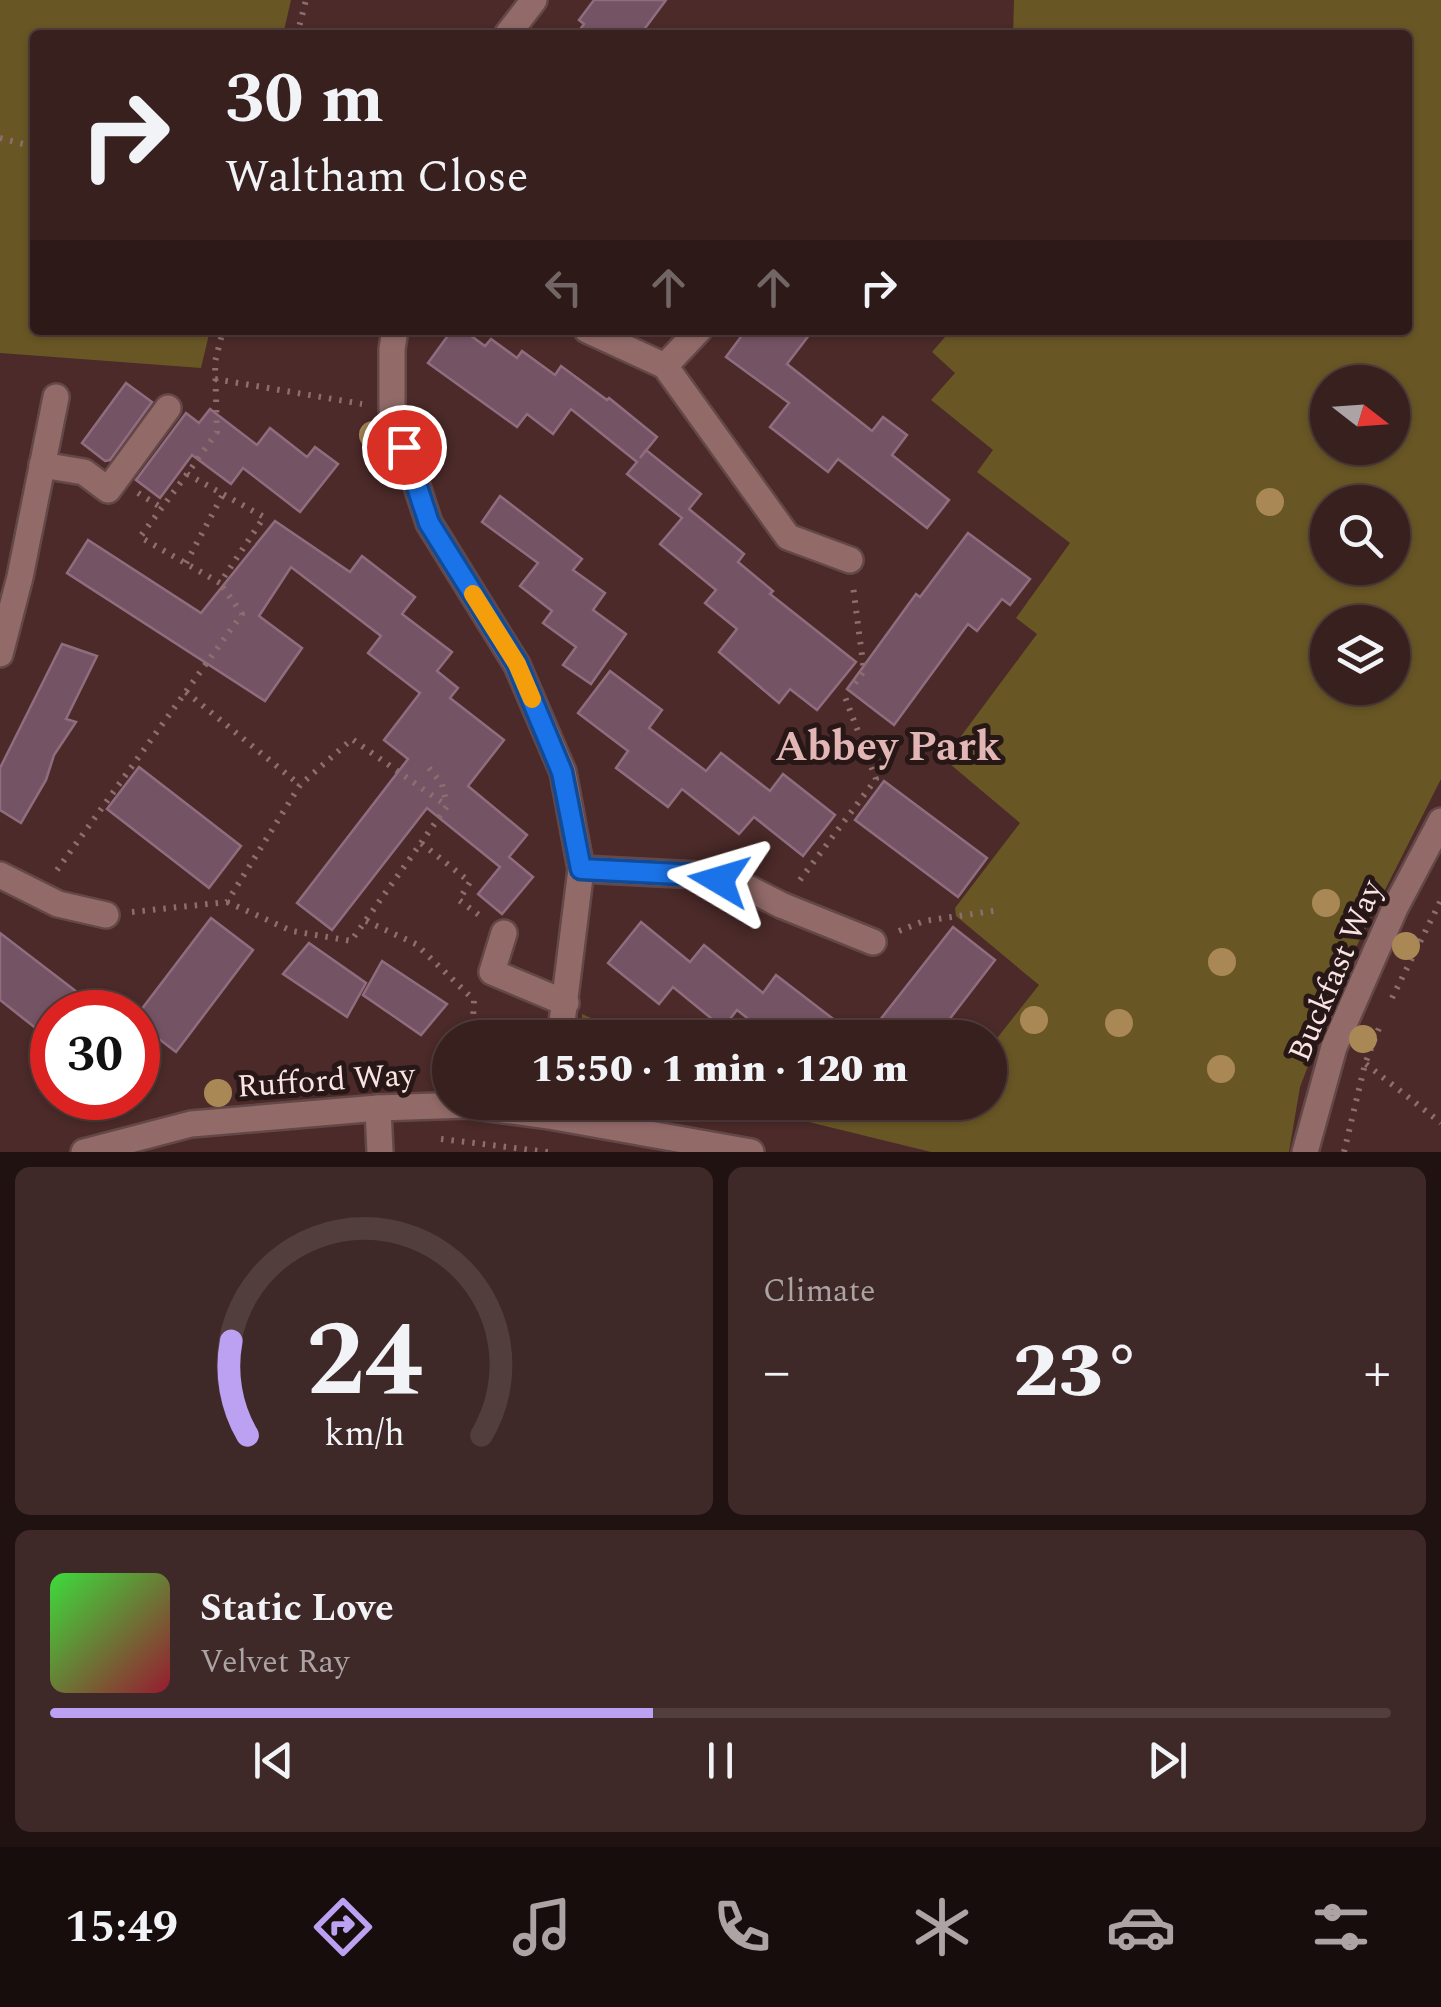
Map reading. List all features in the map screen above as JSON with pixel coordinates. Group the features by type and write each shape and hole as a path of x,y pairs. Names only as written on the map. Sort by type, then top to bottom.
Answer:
{"street":[{"path":"511,30 534,0"},
{"path":"394,335 392,409 429,523 517,664 562,772 581,869 563,1020"},
{"path":"598,335 665,366 788,537 850,560"},
{"path":"665,366 694,335"},
{"path":"0,654 10,574 42,465 56,396"},
{"path":"42,465 84,472 108,490 168,408"},
{"name":"Buckfast Way","path":"1305,1152 1334,1047 1395,908 1441,821"},
{"path":"581,869 698,875 740,884 873,942"},
{"path":"0,875 58,904 106,915"},
{"path":"504,933 492,972 566,1003"},
{"name":"Rufford Way","path":"84,1152 191,1124 432,1106"},
{"path":"378,1108 380,1152"},
{"name":"Rufford Way","path":"599,1120 738,1151"}],"path":[{"path":"298,30 306,0"},
{"path":"0,138 30,146"},
{"path":"39,896 242,614 220,582 140,538 218,432 214,362 222,335"},
{"path":"215,379 392,409"},
{"path":"187,474 264,518 220,582"},
{"path":"186,563 222,496"},
{"path":"781,905 876,779 845,697 864,671 850,560"},
{"path":"186,692 300,785"},
{"path":"227,902 300,785 352,740 447,806"},
{"path":"106,915 227,902 292,931 351,942 447,806 442,784 429,768"},
{"path":"421,843 470,882 459,900 504,933"},
{"path":"1344,1152 1365,1064 1388,1007 1441,900"},
{"path":"873,942 924,922 1000,910"},
{"path":"366,921 416,944 474,1000 473,1020"},
{"path":"1334,1047 1365,1064 1441,1123"},
{"path":"436,1139 548,1152"}],"shaded area":[{"path":"0,0 291,0 284,30 30,30 30,335 209,335 201,368 0,353"},
{"path":"1014,0 1441,0 1441,779 1346,967 1300,1087 1289,1152 931,1152 800,1120 1007,1120 1007,1025 1039,985 956,916 955,908 1020,823 944,759 1037,634 1016,618 1070,543 977,472 993,450 931,400 955,373 932,352 947,335 1412,335 1412,30 1013,30"}],"building":[{"path":"594,0 666,0 644,30 580,30 584,24 579,20"},
{"path":"448,335 470,335 485,346 491,339 517,358 522,351 555,375 561,366 609,398 657,437 646,450 701,494 689,509 744,554 738,562 773,591 770,594 856,662 817,710 790,689 779,703 719,652 737,629 705,603 716,590 660,544 682,518 627,474 637,462 571,409 553,434 527,414 517,427 428,363"},
{"path":"742,335 809,335 787,364 872,431 883,417 907,435 892,455 949,500 927,528 838,459 828,472 770,427 789,403 726,357"},
{"path":"126,383 152,402 110,460 105,461 82,443"},
{"path":"210,409 257,445 270,428 307,457 315,447 338,464 300,512 243,468 231,484 192,455 160,498 136,480 186,413 199,423"},
{"path":"500,496 582,559 573,570 605,593 593,610 626,634 591,684 563,665 576,647 543,623 552,611 520,586 538,563 482,522"},
{"path":"275,521 350,572 362,556 415,597 402,614 452,652 437,671 458,688 450,698 504,740 468,786 527,835 509,857 533,877 502,914 478,894 500,867 427,808 332,930 297,903 408,759 384,740 420,693 368,653 381,636 291,567 259,616 302,648 265,701 67,573 88,540 201,613"},
{"path":"968,533 1030,579 1010,605 1002,599 977,631 968,624 894,725 847,689 916,594 920,597"},
{"path":"62,644 97,656 66,719 76,722 54,755 46,780 21,823 0,810 0,768"},
{"path":"610,671 662,710 649,728 706,771 721,753 770,791 783,774 835,815 803,856 754,817 739,834 682,789 668,807 616,768 628,751 578,713"},
{"path":"139,767 241,846 209,888 107,809"},
{"path":"884,781 987,858 958,897 855,820"},
{"path":"211,918 253,950 176,1052 160,1040 160,990 156,990"},
{"path":"641,922 690,962 704,945 763,993 776,975 835,1020 750,1020 737,1010 729,1020 713,1020 673,987 659,1004 608,963"},
{"path":"953,927 995,960 949,1020 880,1020"},
{"path":"0,933 74,990 30,990 30,1024 0,1000"},
{"path":"309,943 366,983 347,1017 283,974"},
{"path":"382,961 447,1004 421,1035 363,995"}],"slow traffic":[{"path":"473,594 517,664 532,699"}],"district":[{"name":"Abbey Park","path":"888,747"}],"route":[{"path":"404,447 429,523 517,664 562,772 581,869 698,875 719,880"}]}
